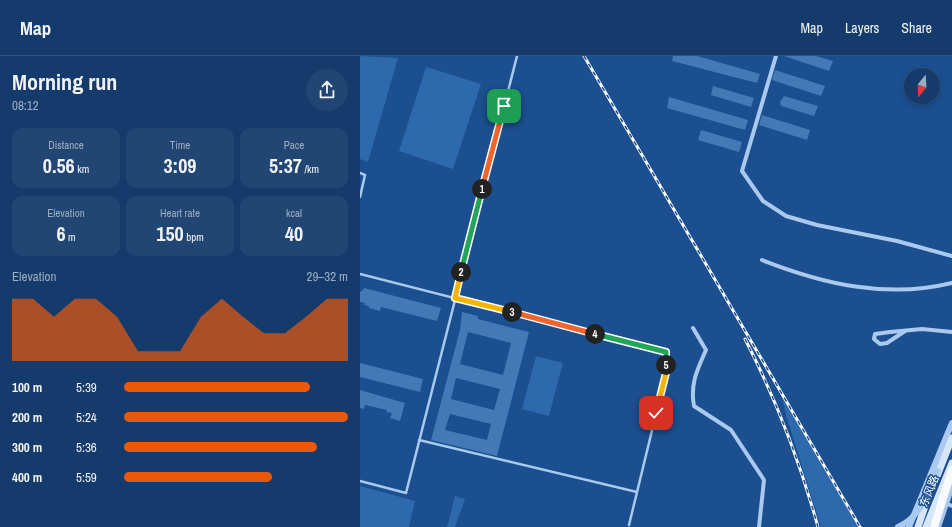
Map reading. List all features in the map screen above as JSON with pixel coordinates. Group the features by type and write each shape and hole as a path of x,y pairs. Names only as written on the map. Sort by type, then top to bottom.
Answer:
{"highway":[{"path":"934,527 952,470"}],"main road":[{"path":"918,527 938,471 952,438"},
{"name":"东风路","path":"926,527 952,463"}],"street":[{"path":"776,56 742,171 763,201 786,216 816,225 897,241 952,256"},
{"path":"762,260 804,276 831,283 867,289 899,290 952,283"},
{"path":"693,328 706,350 695,374 691,393 694,406 731,430 764,480 759,527"},
{"path":"925,329 890,332 879,332 875,334 874,339 880,344 887,343 910,329 925,329 952,333"},
{"path":"909,527 952,423"},
{"path":"898,527 907,522 920,510 938,471"},
{"path":"938,527 949,505 952,486"}],"lane":[{"path":"360,481 406,493 517,56"},
{"path":"360,173 365,175 360,197"},
{"path":"360,274 666,352 666,373 629,525"},
{"path":"419,440 637,492"}],"shaded area":[{"path":"360,56 398,58 368,162 360,159"},
{"path":"426,67 481,84 453,169 399,151"},
{"path":"536,356 563,363 549,416 522,409"},
{"path":"781,394 858,527 821,527 786,415"},
{"path":"360,486 415,501 409,527 360,527"},
{"path":"455,496 465,499 455,527 447,527"}],"building":[{"path":"673,56 697,56 760,74 757,83 672,61"},
{"path":"784,56 816,56 833,61 829,71"},
{"path":"775,70 825,86 821,96 772,80"},
{"path":"713,86 754,98 751,107 711,95"},
{"path":"784,96 818,106 814,116 781,106 780,102"},
{"path":"669,97 748,120 745,130 667,108"},
{"path":"762,115 810,130 807,140 759,125"},
{"path":"701,130 742,142 739,152 698,140"},
{"path":"364,288 441,308 437,321 381,307 380,311 369,308 369,306 364,305 365,303 360,302 360,292"},
{"path":"462,312 478,316 478,319 529,332 497,456 431,440 460,330","holes":["468,332 511,343 503,375 460,364","456,378 500,389 494,410 451,399","450,414 491,424 487,440 445,430"]},
{"path":"360,363 423,379 420,392 360,377"},
{"path":"360,390 405,403 400,421 390,418 392,413 386,412 387,410 365,405 364,409 360,408"}],"railway":[{"path":"584,56 860,527"},
{"path":"745,339 767,385 786,431 818,527"}],"route":[{"path":"504,106 455,298 666,352 666,373 656,413"}]}
